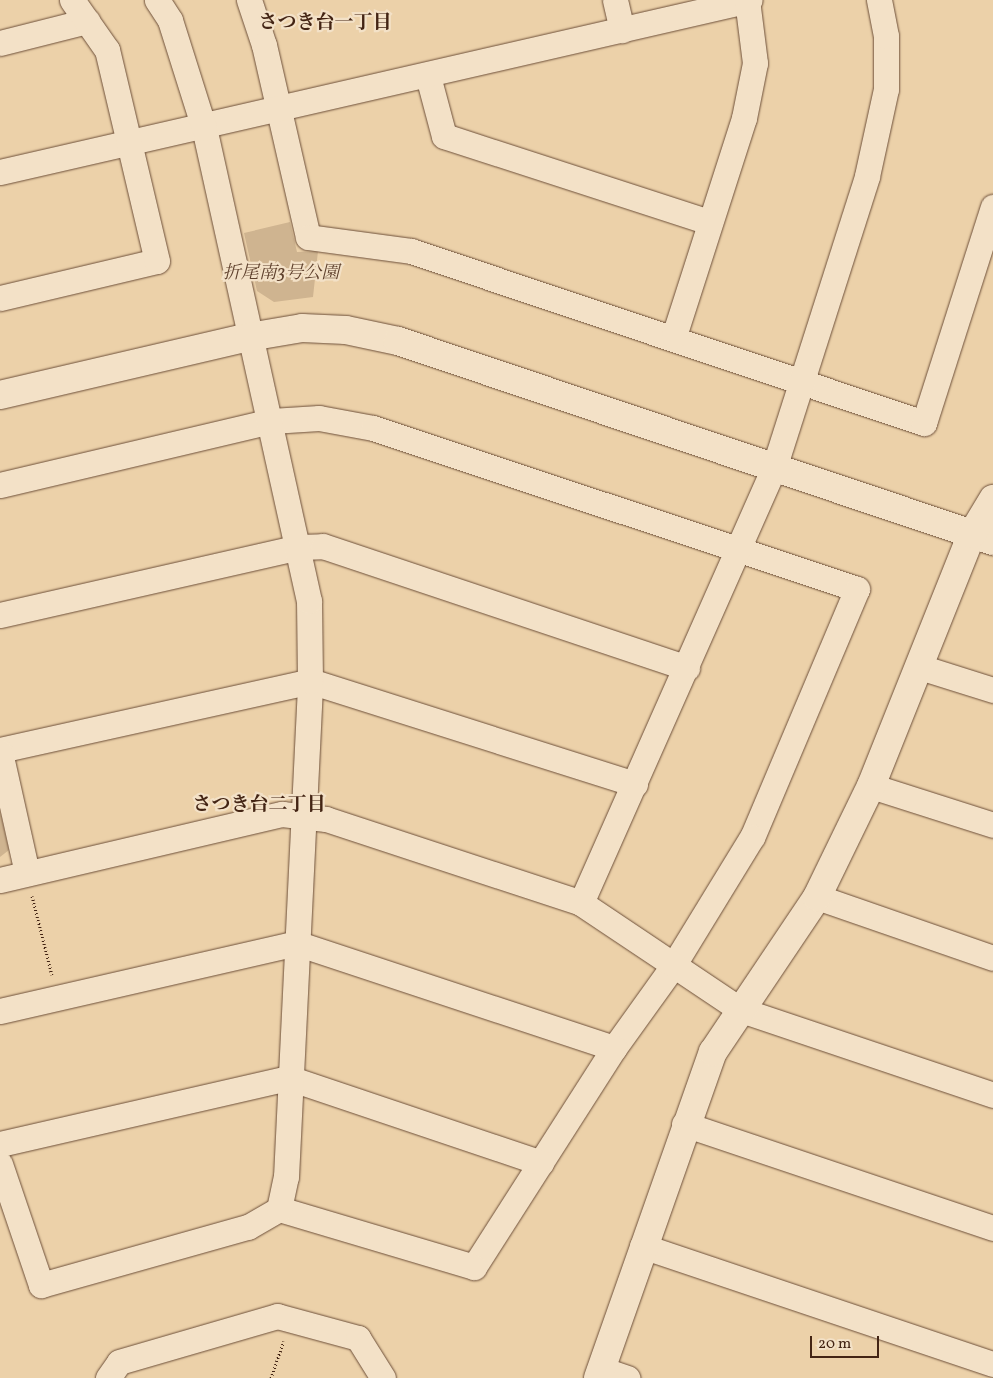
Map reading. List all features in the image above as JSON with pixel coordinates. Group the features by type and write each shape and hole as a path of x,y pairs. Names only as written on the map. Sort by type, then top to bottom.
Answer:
{"street":[{"path":"0,298 157,261 106,50 72,0"},
{"path":"157,0 170,20 204,128 249,337 271,421 299,547 309,601 310,681 301,816 286,1177 279,1209"},
{"path":"249,0 264,46 277,110 308,237 411,252 674,336 800,382 924,423 993,207"},
{"path":"615,0 622,30"},
{"path":"0,172 204,128 748,0 755,64 744,118 709,222 674,336"},
{"path":"581,903 687,668 774,468 867,176 886,89 886,36 878,0"},
{"path":"0,43 87,22"},
{"path":"428,76 444,136 709,222"},
{"path":"0,395 249,337 302,328 346,330 398,341 983,538"},
{"path":"0,485 271,421 319,418 373,428 740,547 857,590 752,837 673,966 614,1048 474,1267 279,1209 248,1227 41,1285 0,1164"},
{"path":"627,1378 600,1374 684,1124 713,1052 817,897 871,786 920,667 983,538 993,499"},
{"path":"0,615 299,547 323,546 687,668"},
{"path":"920,667 993,690"},
{"path":"27,874 0,751 310,681 635,784"},
{"path":"871,786 993,826"},
{"path":"0,880 282,814 326,820 581,903 741,1010 993,1095"},
{"path":"817,897 993,958"},
{"path":"0,1011 296,942 614,1048"},
{"path":"0,1144 289,1078 542,1163"},
{"path":"684,1124 993,1228"},
{"path":"642,1246 993,1364"},
{"path":"108,1378 119,1362 278,1316 292,1318 358,1338 383,1378"}],"path":[{"path":"27,874 57,998"},
{"path":"271,1378 292,1318"}],"green space":[{"name":"折尾南3号公園","path":"290,222 297,252 318,251 313,297 274,302 257,291 244,233"},
{"path":"0,812 9,850 0,857"}],"district":[{"name":"さつき台一丁目","path":"325,24"},
{"name":"さつき台二丁目","path":"259,806"}]}
